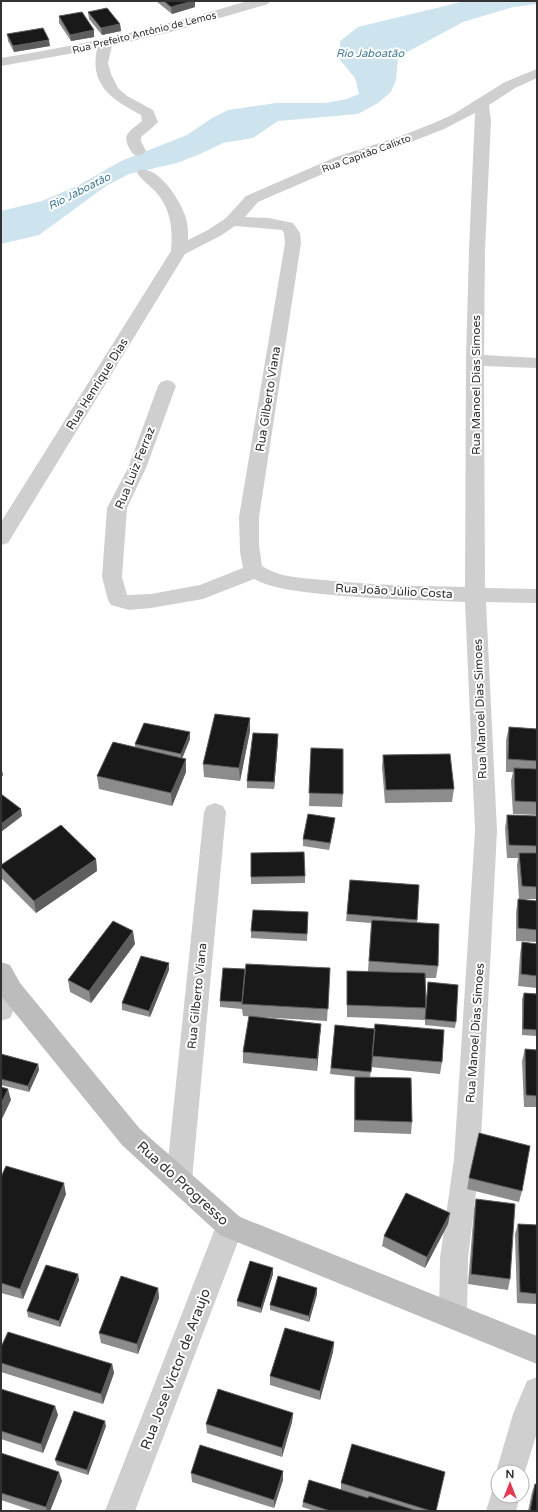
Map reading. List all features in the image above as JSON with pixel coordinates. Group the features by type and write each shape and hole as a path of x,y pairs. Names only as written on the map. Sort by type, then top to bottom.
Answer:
{"street":[{"path":"214,1 225,13"},
{"name":"Rua Prefeito Antônio de Lemos","path":"1,62 105,44 225,13 263,1"},
{"path":"105,44 102,63 104,74 112,90 122,99 148,113 150,122 147,126 139,129 133,136 133,141 138,151"},
{"name":"Rua Capitão Calixto","path":"201,240 232,221 252,199 342,160 406,139 439,126 457,118 510,85 537,74"},
{"name":"Rua Manoel Dias Simoes","path":"453,1315 454,1258 467,1159 486,831 475,595 475,360 477,250 483,121 481,102"},
{"path":"145,173 160,187 175,209 182,235 179,252"},
{"name":"Rua Gilberto Viana","path":"232,221 281,224 290,228 293,243 249,517 251,559 255,571"},
{"name":"Rua Henrique Dias","path":"1,538 179,252 201,240"},
{"path":"475,360 537,363"},
{"name":"Rua Luiz Ferraz","path":"167,386 137,468 117,508 112,577 118,600 129,603 151,601 203,592 255,571"},
{"name":"Rua João Júlio Costa","path":"255,571 262,577 292,583 402,593 537,596"},
{"name":"Rua Gilberto Viana","path":"179,1180 215,812"},
{"name":"Rua do Progresso","path":"4,991 131,1137 230,1226 537,1350"},
{"name":"Rua Jose Victor de Araujo","path":"120,1511 230,1226"},
{"path":"513,1464 528,1414 537,1391"}],"water":[{"name":"Rio Jaboatão","path":"465,1 537,1 537,4 513,7 463,22 398,57 396,80 391,92 378,103 358,114 278,121 253,138 223,143 177,163 129,174 106,186 39,235 1,244 1,211 42,201 79,185 121,161 187,135 212,118 228,110 276,103 325,103 347,99 359,94 355,78 340,60 340,41 358,27"}],"building":[{"path":"164,1 193,1 171,7"},
{"path":"107,8 120,24 101,28 88,12"},
{"path":"82,12 94,30 70,35 59,16"},
{"path":"43,28 49,40 13,46 7,34"},
{"path":"215,714 250,718 239,768 203,764"},
{"path":"144,723 190,732 181,754 135,744"},
{"path":"509,727 537,729 537,761 508,759"},
{"path":"253,733 278,734 274,782 247,781"},
{"path":"113,742 186,759 171,793 97,776"},
{"path":"311,748 343,749 343,794 309,793"},
{"path":"450,754 454,789 386,790 383,755"},
{"path":"514,768 537,769 537,802 515,801"},
{"path":"1,794 21,809 1,824"},
{"path":"308,814 335,818 330,843 303,839"},
{"path":"507,815 537,816 537,846 509,845"},
{"path":"61,825 96,859 34,901 1,867 1,865"},
{"path":"304,852 305,876 251,877 251,853"},
{"path":"519,853 537,853 537,887 522,886"},
{"path":"350,880 419,885 417,920 347,914"},
{"path":"518,899 537,901 537,930 518,928"},
{"path":"253,910 308,912 307,934 251,931"},
{"path":"372,920 439,924 438,966 369,961"},
{"path":"113,921 133,931 89,991 68,980"},
{"path":"522,942 537,944 537,976 521,974"},
{"path":"141,956 169,963 149,1011 122,1003"},
{"path":"246,964 330,968 328,1009 242,1004"},
{"path":"223,968 245,969 242,1002 220,1001"},
{"path":"347,971 425,973 426,1008 347,1005"},
{"path":"428,982 458,985 456,1022 425,1019"},
{"path":"524,993 537,994 537,1030 523,1029"},
{"path":"249,1016 321,1024 317,1059 243,1052"},
{"path":"375,1024 444,1030 442,1062 372,1056"},
{"path":"335,1025 375,1029 371,1072 331,1068"},
{"path":"525,1049 537,1050 537,1096 526,1095"},
{"path":"1,1054 38,1064 28,1086 1,1079"},
{"path":"355,1077 411,1078 412,1122 355,1120"},
{"path":"1,1087 8,1089 1,1104"},
{"path":"479,1133 530,1146 522,1191 469,1178"},
{"path":"6,1166 64,1183 20,1289 1,1283 1,1177"},
{"path":"406,1193 450,1213 427,1257 384,1236"},
{"path":"476,1199 515,1204 510,1279 471,1274"},
{"path":"518,1224 537,1225 537,1294 520,1292"},
{"path":"250,1261 273,1268 261,1308 237,1301"},
{"path":"46,1265 78,1274 59,1321 27,1311"},
{"path":"121,1276 158,1288 137,1344 99,1333"},
{"path":"278,1276 317,1288 309,1316 270,1305"},
{"path":"285,1328 334,1342 320,1391 270,1376"},
{"path":"8,1332 112,1364 101,1394 1,1363 1,1347"},
{"path":"1,1389 55,1406 41,1444 1,1431"},
{"path":"218,1389 293,1413 282,1448 206,1424"},
{"path":"74,1411 105,1421 87,1470 55,1460"},
{"path":"352,1444 445,1472 436,1511 431,1511 341,1483"},
{"path":"200,1445 283,1471 274,1500 191,1473"},
{"path":"1,1453 59,1472 46,1507 1,1493"},
{"path":"309,1480 418,1511 330,1511 303,1502"},
{"path":"535,1484 537,1484 537,1511 530,1511"}]}
